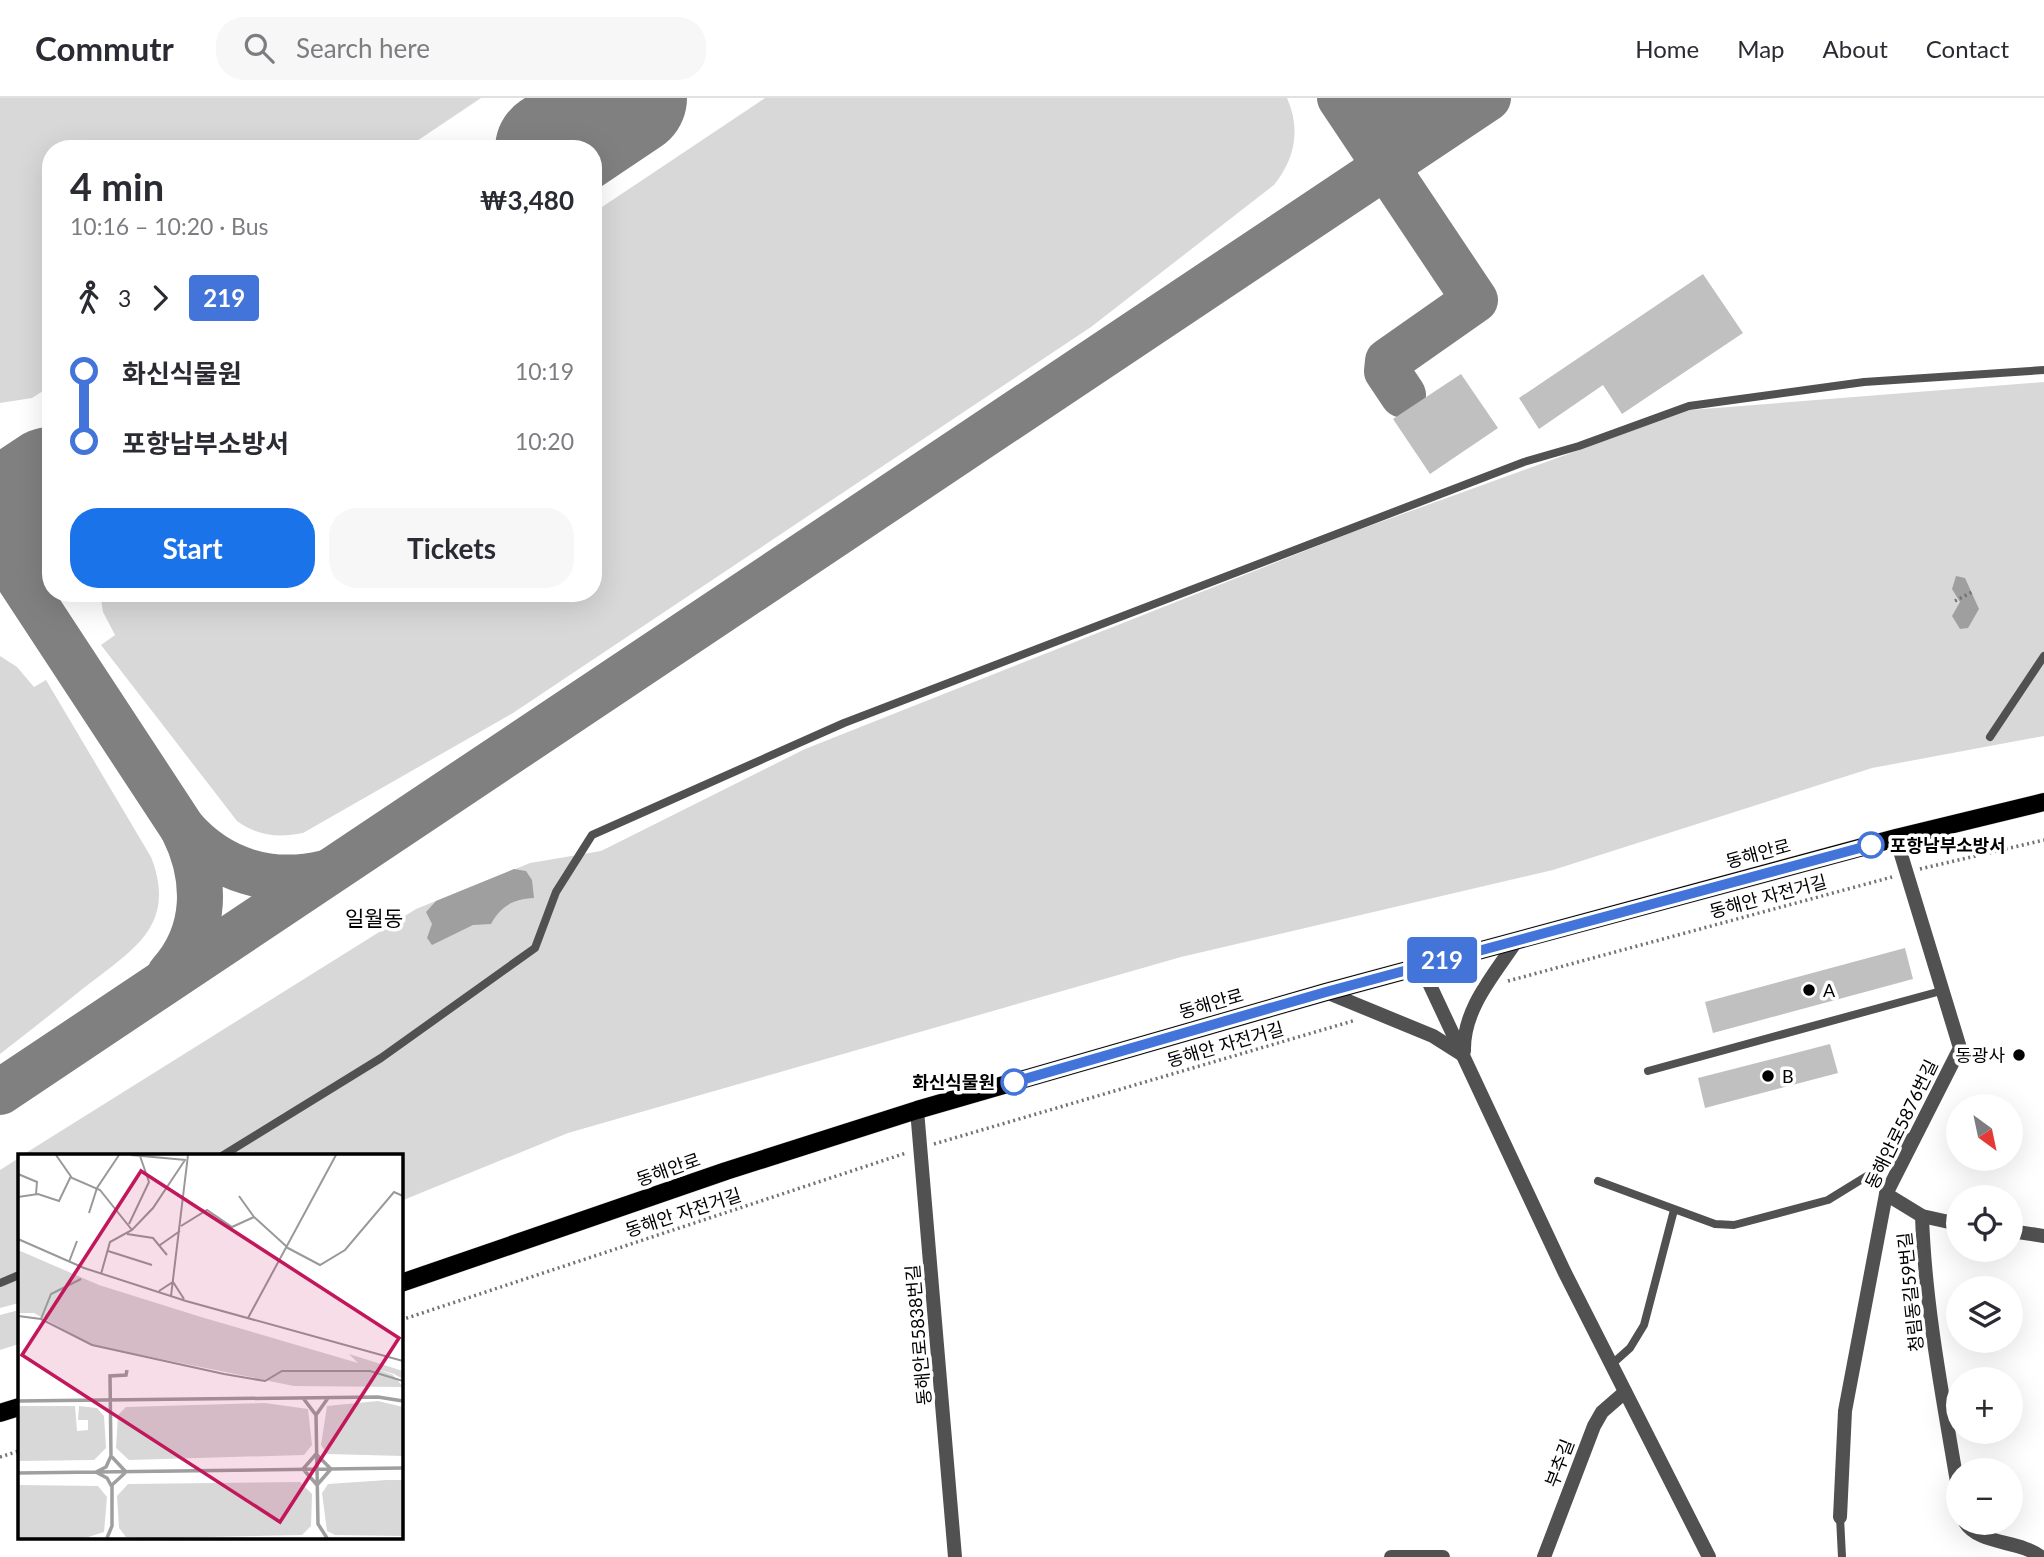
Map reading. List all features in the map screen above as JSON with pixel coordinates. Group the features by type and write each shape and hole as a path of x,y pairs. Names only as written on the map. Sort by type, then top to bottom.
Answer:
{"main road":[{"name":"동해안로","path":"402,1283 726,1171 917,1110 1326,992 1896,838 2044,802"},
{"path":"0,1413 18,1407"}],"street":[{"name":"동해안로5876번길","path":"1840,1517 1845,1411 1888,1190 1960,1048 1896,838"},
{"path":"1464,1056 1466,1026 1476,1002 1517,940"},
{"path":"1422,966 1611,1364 1709,1557"},
{"path":"1326,992 1433,1036 1464,1056"},
{"name":"동해안로5838번길","path":"917,1110 955,1557"},
{"path":"1888,1190 1899,1202 1922,1216 1946,1221"},
{"name":"청림동길59번길","path":"1922,1216 1923,1255 1953,1458"},
{"path":"2023,1232 2044,1236"},
{"name":"부추길","path":"1544,1557 1594,1426 1602,1412 1625,1392"},
{"path":"1982,1535 2027,1547 2041,1557"},
{"path":"1391,1557 1443,1557"}],"lane":[{"path":"225,1154 382,1058 535,948 556,892 593,835 832,728 1511,467 1689,406 1864,382 2044,370"},
{"path":"1990,737 2044,656"},
{"path":"1648,1071 1941,991"},
{"path":"1598,1181 1714,1224 1734,1225 1816,1205 1880,1168 1919,1127"},
{"path":"1880,1168 1888,1190"},
{"path":"1611,1364 1629,1348 1644,1325 1674,1210"},
{"path":"0,1283 18,1275"},
{"path":"1840,1517 1842,1557"}],"path":[{"path":"1955,601 1972,592"},
{"name":"동해안 자전거길","path":"1499,985 1906,873 2044,840"},
{"name":"동해안 자전거길","path":"402,1320 921,1148 1364,1019"},
{"path":"0,1457 18,1451"}],"shaded area":[{"path":"0,98 481,98 418,140 42,140 42,392 32,398 0,403"},
{"path":"765,98 1287,98 1294,121 1291,154 1274,185 1091,327 513,713 303,833 269,834 253,830 237,821 101,645 115,635 103,612 101,602 602,602 602,207"},
{"path":"2044,382 2044,736 1872,768 1553,870 1181,957 568,1133 402,1201 402,1154 24,1154 416,909 530,863 601,851 805,749 1350,533 1690,410"},
{"path":"1956,576 1965,578 1979,609 1968,628 1960,629 1952,616 1960,602 1952,589"},
{"path":"0,656 17,667 34,687 46,680 151,857 158,881 159,901 154,919 134,948 0,1054"},
{"path":"514,869 526,871 532,880 534,898 508,905 491,924 473,925 432,945 427,938 432,924 426,912 436,901"},
{"path":"18,1159 18,1303 0,1308 0,1170"},
{"path":"18,1310 18,1344 0,1350 0,1315"}],"building":[{"path":"1703,274 1743,333 1622,414 1603,385 1539,429 1519,398"},
{"path":"1461,374 1498,428 1430,474 1393,419"},
{"name":"A","path":"1905,948 1913,979 1713,1033 1705,1002"},
{"name":"B","path":"1830,1044 1838,1073 1705,1108 1698,1078"}],"taxiway":[{"path":"1340,98 1475,300 1388,361 1387,371 1403,395"},
{"path":"1352,98 1379,111 1407,117 1435,117 1464,110"},
{"path":"0,1092 1488,98"},
{"path":"0,480 42,482"},
{"path":"37,601 31,558 42,509"},
{"path":"0,550 183,829"},
{"path":"170,974 191,940 200,904 196,866 183,829 213,855 248,872 285,878 325,873"}],"runway":[{"path":"566,140 629,98"},
{"path":"0,519 42,491"}],"bus line":[{"name":"219","path":"1014,1082 1326,992 1871,845"}],"place":[{"name":"포항남부소방서","path":"1871,845"},
{"name":"A","path":"1809,990"},
{"name":"동광사","path":"2019,1055"},
{"name":"B","path":"1768,1076"},
{"name":"화신식물원","path":"1014,1082"}],"district":[{"name":"일월동","path":"374,917"}]}
